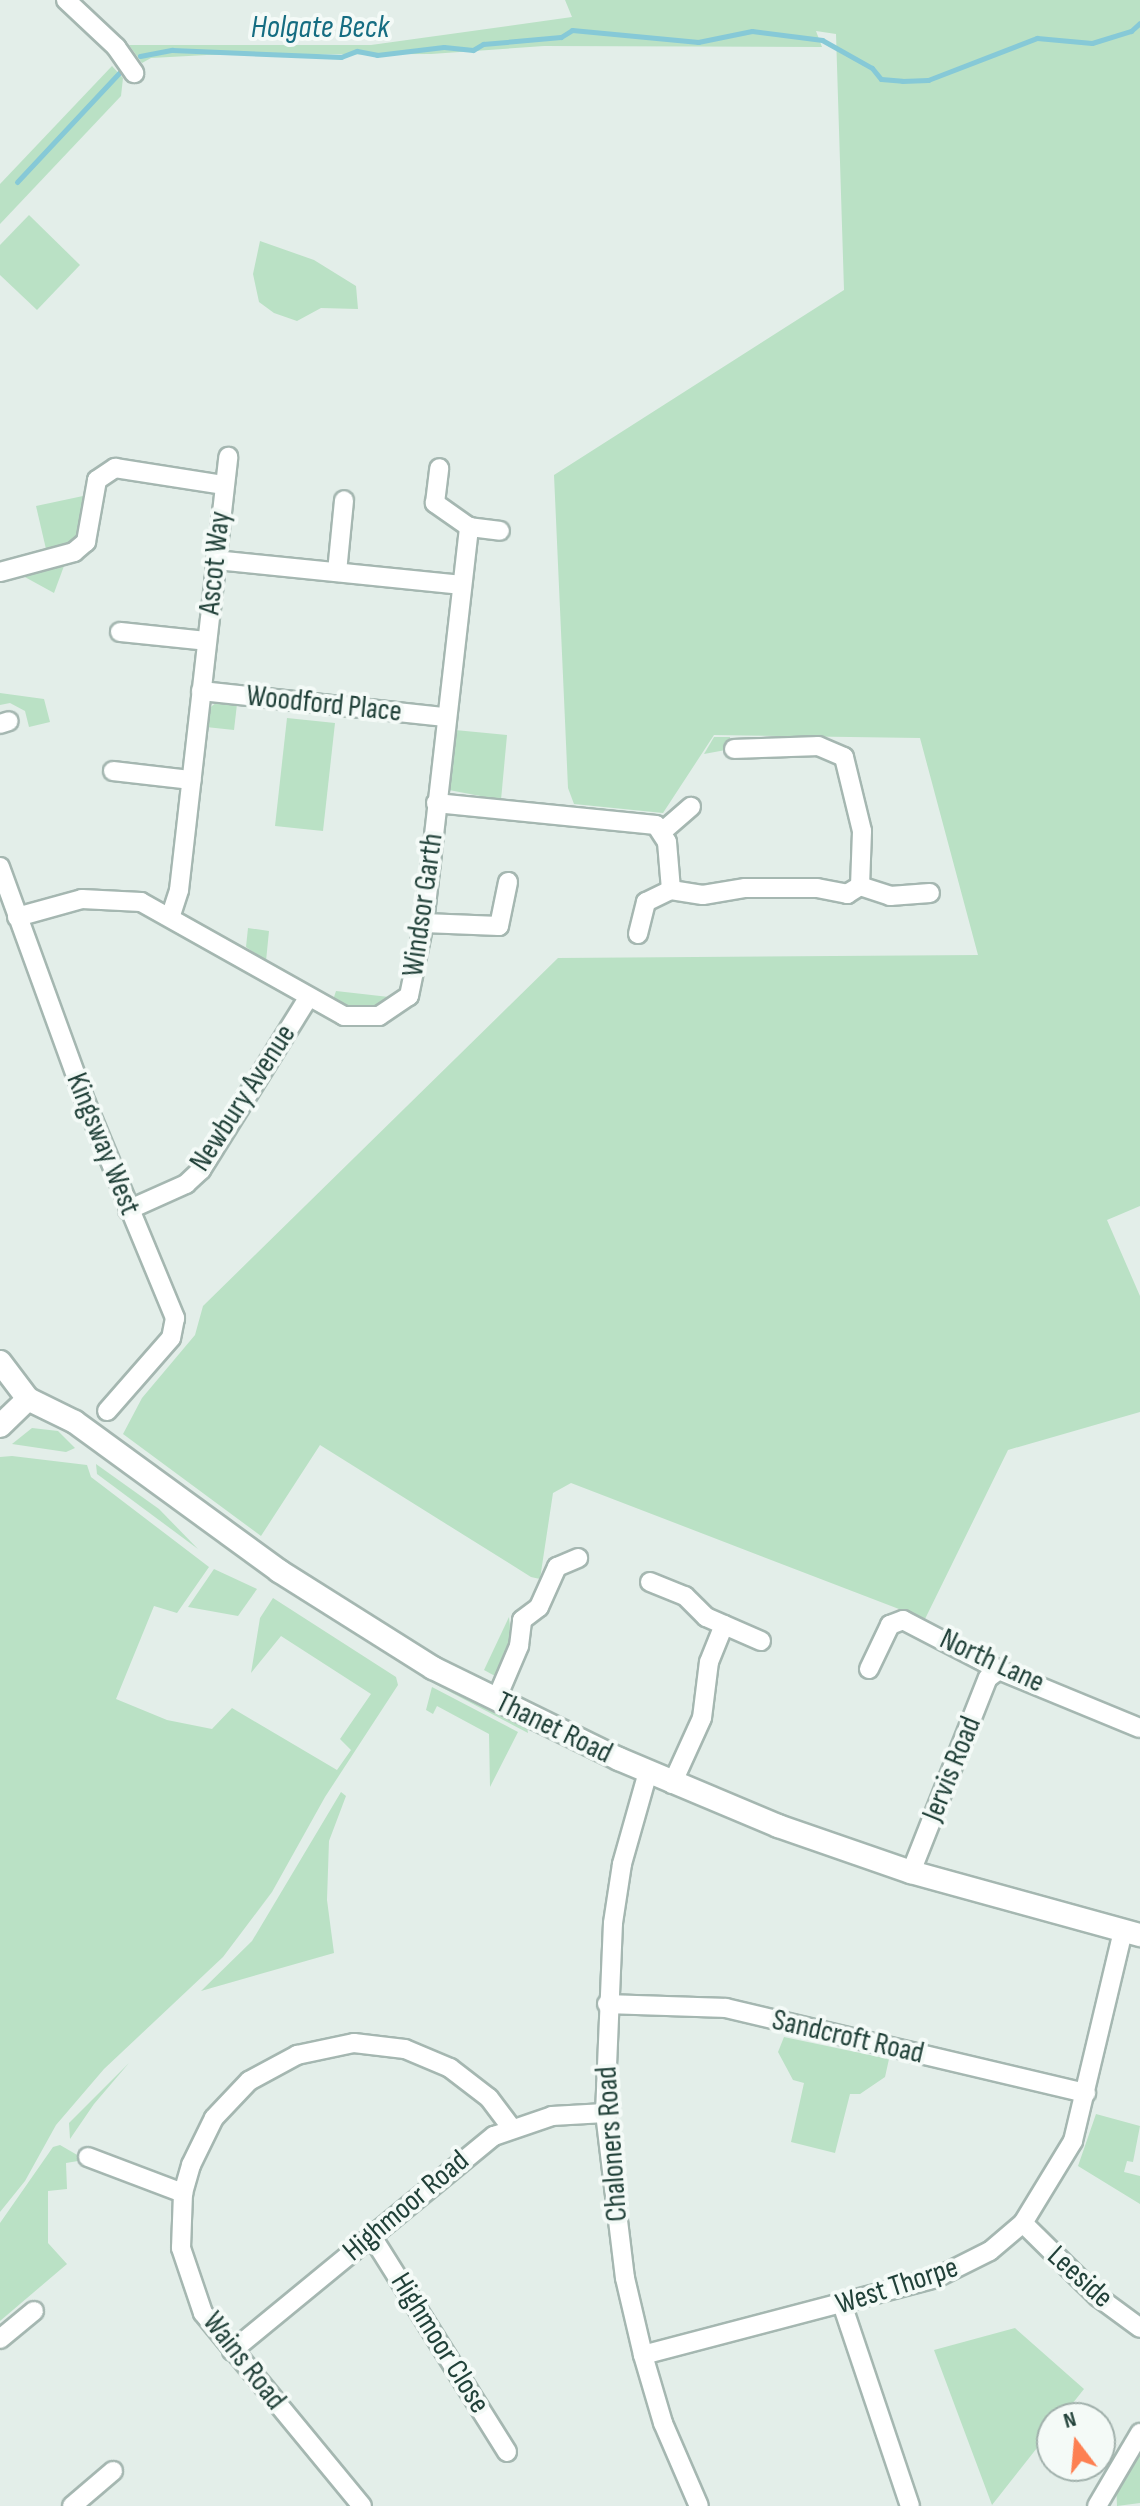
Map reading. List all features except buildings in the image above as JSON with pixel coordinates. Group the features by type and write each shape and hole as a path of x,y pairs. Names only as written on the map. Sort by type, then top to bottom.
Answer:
{"street":[{"path":"66,0 116,47 134,73"},
{"name":"Ascot Way","path":"171,915 179,890 228,457"},
{"name":"Ascot Way","path":"0,572 74,552 86,542 97,480 115,468 223,485"},
{"path":"439,468 435,503 469,527 500,531"},
{"path":"337,572 344,500"},
{"name":"Windsor Garth","path":"17,917 63,902 107,898 141,902 171,915 308,998 344,1016 362,1018 396,1007 409,996 417,976 424,923 469,527"},
{"path":"216,560 461,585"},
{"name":"Ascot Way","path":"120,632 207,641"},
{"name":"Woodford Place","path":"201,691 446,717"},
{"path":"734,749 818,746 844,757 862,831 860,886"},
{"path":"113,771 191,780"},
{"path":"436,803 643,822 663,831"},
{"path":"663,831 691,807"},
{"path":"663,831 671,890"},
{"name":"Kingsway West","path":"0,867 128,1210 177,1328 116,1408"},
{"path":"424,923 499,926 508,882"},
{"path":"638,934 646,902 671,890 703,895 745,888 817,888 847,894 860,886"},
{"path":"860,886 890,896 930,893"},
{"name":"Newbury Avenue","path":"128,1210 186,1184 201,1170 308,998"},
{"path":"0,1362 28,1399 0,1426"},
{"name":"Thanet Road","path":"28,1399 75,1422 279,1571 433,1668 496,1700 672,1784 911,1872 1131,1933"},
{"path":"496,1700 519,1646 522,1620 539,1607 557,1567 578,1558"},
{"path":"650,1582 685,1596 698,1612 761,1641"},
{"name":"North Lane","path":"869,1669 890,1625 903,1620 999,1670 1140,1728"},
{"path":"672,1784 702,1718 709,1662 724,1625"},
{"name":"Jervis Road","path":"911,1872 988,1678 999,1670"},
{"name":"Chaloners Road","path":"648,1772 622,1864 607,2004 605,2113 618,2235 643,2355 663,2423 699,2506"},
{"name":"West Thorpe","path":"643,2355 842,2304 966,2265 1023,2223 1060,2169 1086,2093 1131,1933"},
{"name":"Sandcroft Road","path":"607,2004 726,2008 1086,2093"},
{"name":"Wains Road","path":"362,2506 203,2313 186,2273 180,2225 183,2193 201,2140 229,2099 271,2067 327,2047 380,2044 428,2057 469,2080 511,2127"},
{"name":"Highmoor Road","path":"232,2351 477,2148 511,2127 552,2116 605,2113"},
{"path":"88,2157 183,2193"},
{"name":"Leeside","path":"1023,2223 1098,2297 1140,2328"},
{"name":"Highmoor Close","path":"371,2235 507,2452"},
{"path":"842,2304 910,2506"},
{"path":"0,2339 34,2311"},
{"path":"1097,2506 1140,2433"},
{"path":"72,2506 101,2474"}],"green space":[{"path":"565,0 1140,0 1140,1206 1107,1220 1140,1296 1140,1412 1008,1450 925,1619 571,1483 553,1493 540,1579 531,1577 320,1445 261,1536 123,1434 142,1398 195,1335 203,1306 558,958 978,955 920,738 714,735 663,813 574,804 568,788 554,475 844,290 836,34 816,31 822,47 544,46 431,54 207,55 151,58 142,63 129,45 371,45 572,17"},
{"path":"112,66 123,78 121,96 0,224 0,184"},
{"path":"29,215 80,265 37,310 0,275 0,245"},
{"path":"260,241 314,260 356,286 358,309 321,308 297,321 274,313 259,302 253,274"},
{"path":"83,496 77,537 69,544 46,549 36,506"},
{"path":"64,566 54,593 23,576"},
{"path":"0,693 44,699 50,722 29,727 25,711 10,703 0,705"},
{"path":"217,702 237,704 234,730 206,727 207,710"},
{"path":"287,718 335,723 323,831 275,826"},
{"path":"455,730 507,735 501,800 449,790"},
{"path":"714,737 730,737 731,749 704,754"},
{"path":"248,928 269,931 266,961 246,947"},
{"path":"336,991 389,997 381,1005 349,1010 332,1003"},
{"path":"32,1428 58,1431 75,1448 66,1452 12,1444"},
{"path":"0,1457 87,1465 91,1477 209,1567 177,1613 154,1606 116,1699 167,1720 212,1729 232,1708 337,1770 351,1750 340,1739 371,1694 281,1636 251,1673 260,1618 273,1598 396,1677 398,1685 325,1797 272,1892 223,1957 104,2069 56,2125 25,2181 0,2212"},
{"path":"96,1464 159,1509 198,1549 97,1474"},
{"path":"214,1569 257,1589 238,1616 188,1607"},
{"path":"509,1617 511,1637 495,1676 484,1670"},
{"path":"443,1682 527,1726 528,1733 435,1684"},
{"path":"432,1687 518,1732 490,1787 489,1734 437,1706 433,1714 426,1710"},
{"path":"341,1792 346,1796 329,1841 327,1900 334,1953 201,1991 252,1941"},
{"path":"784,2037 889,2059 885,2077 860,2094 850,2094 835,2153 791,2142 804,2083 793,2080 778,2052"},
{"path":"129,2063 94,2104 70,2139 69,2123"},
{"path":"1096,2114 1140,2126 1133,2162 1127,2161 1124,2172 1140,2176 1140,2204 1078,2166"},
{"path":"60,2145 79,2156 78,2161 66,2163 67,2189 48,2191 48,2243 67,2264 0,2321 0,2223 53,2147"},
{"path":"1015,2328 1084,2389 1074,2402 1036,2402 1036,2449 992,2505 934,2350"},
{"path":"1140,2449 1140,2503 1117,2506 1116,2482"}],"waterway":[{"name":"Holgate Beck","path":"140,56 172,50 341,57 357,51 377,55 444,47 473,50 483,44 561,37 572,30 698,42 752,31 822,40 872,68 881,79 902,81 928,80 1037,38 1092,43 1131,31 1140,23"},
{"name":"Holgate Beck","path":"17,182 121,71"}]}
